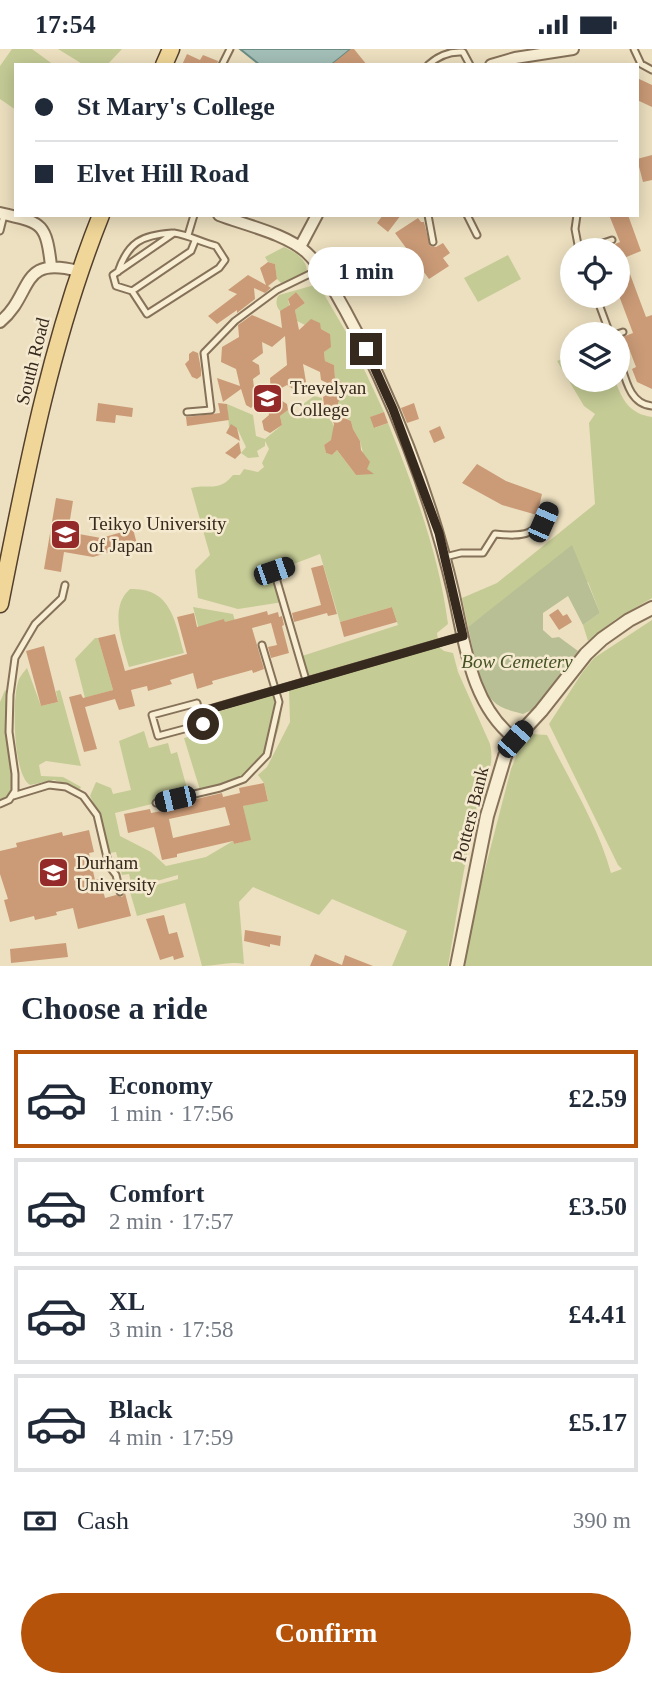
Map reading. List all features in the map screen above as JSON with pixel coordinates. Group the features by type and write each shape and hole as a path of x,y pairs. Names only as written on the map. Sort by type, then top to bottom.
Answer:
{"main road":[{"name":"South Road","path":"0,604 38,419 78,271 100,217"}],"street":[{"path":"508,63 533,60 573,49"},
{"path":"16,217 30,220 43,229 48,241 51,266"},
{"path":"224,217 300,247 320,269 357,332 385,387 433,518 474,680 487,711 515,739"},
{"path":"300,247 316,217"},
{"path":"0,322 8,315 35,272 51,266 78,271"},
{"name":"Potters Bank","path":"457,966 487,816 505,756 515,739 586,654 629,620 652,608"}],"lane":[{"path":"634,49 641,64 652,70"},
{"path":"431,63 444,54 464,50"},
{"path":"0,231 2,214"},
{"path":"188,235 193,217"},
{"path":"429,217 432,242"},
{"path":"468,217 477,235"},
{"path":"575,238 577,217"},
{"path":"118,272 123,256 132,244 152,234 174,233 188,235 195,241 216,246 225,260 219,268 147,314 132,291 116,286 113,275 118,272 174,233"},
{"path":"132,291 191,251 195,241"},
{"path":"187,412 211,410 204,353 235,321 277,290 320,269"},
{"path":"630,389 633,397 644,405 652,406"},
{"path":"445,557 461,553 483,553 495,534 520,536 530,532 543,522 549,507"},
{"path":"288,566 274,571 306,680"},
{"path":"13,796 15,774 9,732 15,658 35,624 62,598 65,585"},
{"path":"200,712 463,636"},
{"path":"156,803 220,788 244,779 267,755 279,702 262,645"},
{"path":"197,703 200,712 203,724 158,736 152,715 197,703"},
{"path":"0,804 36,787 50,785 66,787 83,796 97,815 109,866 116,875 120,892"}],"green space":[{"path":"12,49 32,49 51,63 14,63 14,109 0,99 0,66"},
{"path":"58,49 122,49 109,63 81,63"},
{"path":"284,247 303,260 307,272 302,277 281,283 277,279 275,264 268,262 265,257"},
{"path":"508,255 521,279 478,302 464,278"},
{"path":"318,284 349,337 384,412 371,417 375,428 388,423 407,472 432,547 444,598 448,624 437,633 439,647 453,653 458,672 490,744 490,770 472,830 448,966 392,966 407,931 332,899 319,915 253,887 239,902 244,964 202,966 185,903 137,916 130,892 178,879 178,875 132,888 129,874 122,875 116,852 109,853 101,818 90,796 96,782 111,788 113,794 131,790 119,741 144,731 149,748 168,743 171,754 177,752 188,792 115,813 120,836 151,852 166,866 206,857 233,841 234,844 250,840 243,806 268,800 264,783 258,775 267,767 290,722 289,690 306,680 299,657 398,625 392,607 340,622 320,554 275,571 283,602 238,609 198,598 195,570 210,555 191,488 218,486 233,475 240,475 244,469 258,472 264,467 262,463 269,449 265,441 265,446 257,451 259,457 248,458 241,453 246,447 237,428 229,427 227,404 253,415 256,436 265,439 282,425 280,416 288,410 297,415 303,411 302,405 314,396 322,398 324,414 330,416 337,436 324,445 326,453 332,455 337,450 356,475 367,469 360,441 351,421 334,405 344,384 335,378 334,365 325,361 324,352 330,347 330,334 321,329 319,323 311,320 305,325 297,321 295,310 305,303 296,292 288,299 290,309 280,311 277,305 279,295"},
{"path":"576,392 620,392 632,409 652,417 652,598 616,619 588,641 583,625 600,613 588,582 515,592 468,627 462,598 497,583 595,504 589,423 595,414 584,406"},
{"name":"Bow Cemetery","path":"572,545 600,613 583,625 568,596 543,613 543,630 552,638 559,637 578,651 536,708 523,714 503,708 493,701 483,686 468,627"},
{"path":"130,589 144,590 163,600 174,618 184,653 129,667 118,616 123,597"},
{"path":"193,607 233,614 239,635 229,638 224,619 203,645"},
{"path":"652,620 652,966 465,966 471,923 511,769 520,747 531,734 547,735 591,820 611,873 622,869 549,724 594,658"},
{"path":"98,638 113,690 85,698 75,659"},
{"path":"27,668 41,706 58,702 56,691 60,690 81,766 46,761 39,765 41,776 63,777 81,787 80,789 54,780 30,785 24,778 15,737 15,705 19,680"},
{"path":"5,690 10,695 9,732 15,774 13,796 0,804 0,702"},
{"path":"280,693 280,724 273,743 262,760 243,780 200,790 184,738 211,731 214,713"}],"water":[{"path":"240,49 351,49 334,63 258,63"}],"building":[{"path":"354,49 365,63 334,63"},
{"path":"187,54 200,60 203,55 218,61 218,63 183,63"},
{"path":"639,79 652,85 652,107 639,101"},
{"path":"652,155 652,180 643,182 639,158"},
{"path":"382,217 399,217 388,232 377,223"},
{"path":"610,217 629,217 641,251 630,256 630,238 618,238"},
{"path":"418,218 424,222 430,246 436,247 443,243 450,253 443,258 449,266 429,279 395,233"},
{"path":"268,262 275,264 277,279 268,286 271,288 265,293 254,288 255,299 217,324 208,316 237,294 228,290 248,275 266,285 260,268"},
{"path":"630,274 646,317 652,315 652,389 637,382 632,369 636,367 630,351 630,334 633,333 624,308 630,308"},
{"path":"296,292 305,303 295,310 299,330 311,319 320,323 321,329 330,334 331,347 324,352 325,361 334,365 335,378 344,384 346,395 338,402 338,411 351,421 361,450 370,462 367,469 374,474 356,475 337,450 332,455 326,453 324,445 331,440 334,424 330,416 325,415 323,397 328,394 327,383 321,380 320,372 303,364 306,382 293,389 287,385 278,390 279,399 287,404 288,410 280,416 282,425 270,433 264,430 262,421 269,415 267,407 257,402 251,408 246,405 241,389 223,402 217,378 240,386 236,369 221,362 222,347 239,337 238,325 252,315 282,328 280,311 290,305 288,299","holes":["285,336 287,365 270,378 271,396 254,388 253,379 260,374 259,365 252,361 263,353 262,342 272,347"]},
{"path":"193,351 198,353 201,369 201,376 197,379 192,377 185,364"},
{"path":"98,403 133,408 132,417 116,415 115,423 96,421"},
{"path":"218,403 227,404 229,420 187,426 186,417 220,413"},
{"path":"414,403 419,419 407,423 401,408"},
{"path":"384,412 388,423 374,428 370,417"},
{"path":"231,424 237,428 240,441 226,433"},
{"path":"440,426 445,438 434,443 429,431"},
{"path":"239,442 241,453 235,459 225,453"},
{"path":"477,464 506,481 542,494 537,515 502,505 462,483"},
{"name":"Teikyo University of Japan","path":"56,498 73,501 68,532 101,538 133,529 137,544 93,557 64,552 61,572 44,569"},
{"path":"323,565 337,614 328,616 327,613 294,622 292,613 321,605 311,568"},
{"path":"392,607 397,622 344,637 340,622"},
{"path":"558,609 563,616 567,614 572,622 559,630 549,615"},
{"path":"267,611 268,615 278,612 279,617 282,616 289,653 271,658 268,647 277,645 271,623 252,628 264,669 212,681 213,684 197,689 193,673 170,680 172,684 148,691 147,686 131,690 135,706 119,710 115,699 85,707 97,749 84,752 69,697 81,694 83,698 113,690 98,638 115,634 125,671 187,654 177,617 194,613 197,627"},
{"path":"44,646 58,702 41,706 26,651"},
{"path":"264,783 268,801 243,806 251,840 234,844 233,841 162,860 154,827 128,833 124,814 150,809 151,813 167,810 166,806 222,793 223,797 240,793 239,788","holes":["225,807 230,825 173,838 169,819"]},
{"path":"89,830 94,852 89,853 95,880 100,879 105,898 116,895 122,897 125,893 131,916 78,929 73,908 35,920 34,916 10,922 4,900 8,899 0,874 0,851 17,847 16,843 62,832 63,836"},
{"path":"164,915 169,934 177,932 184,957 174,960 173,956 160,960 146,919"},
{"path":"245,930 281,936 280,946 270,944 270,947 244,941"},
{"path":"66,943 68,957 11,963 10,949"},
{"path":"315,954 342,965 345,955 373,966 310,966"}],"place":[{"name":"Trevelyan College","path":"267,398"},
{"name":"Teikyo University of Japan","path":"66,534"},
{"name":"Durham University","path":"53,873"}],"route":[{"path":"203,724 200,712 463,636 439,533 393,409 366,349"}]}
